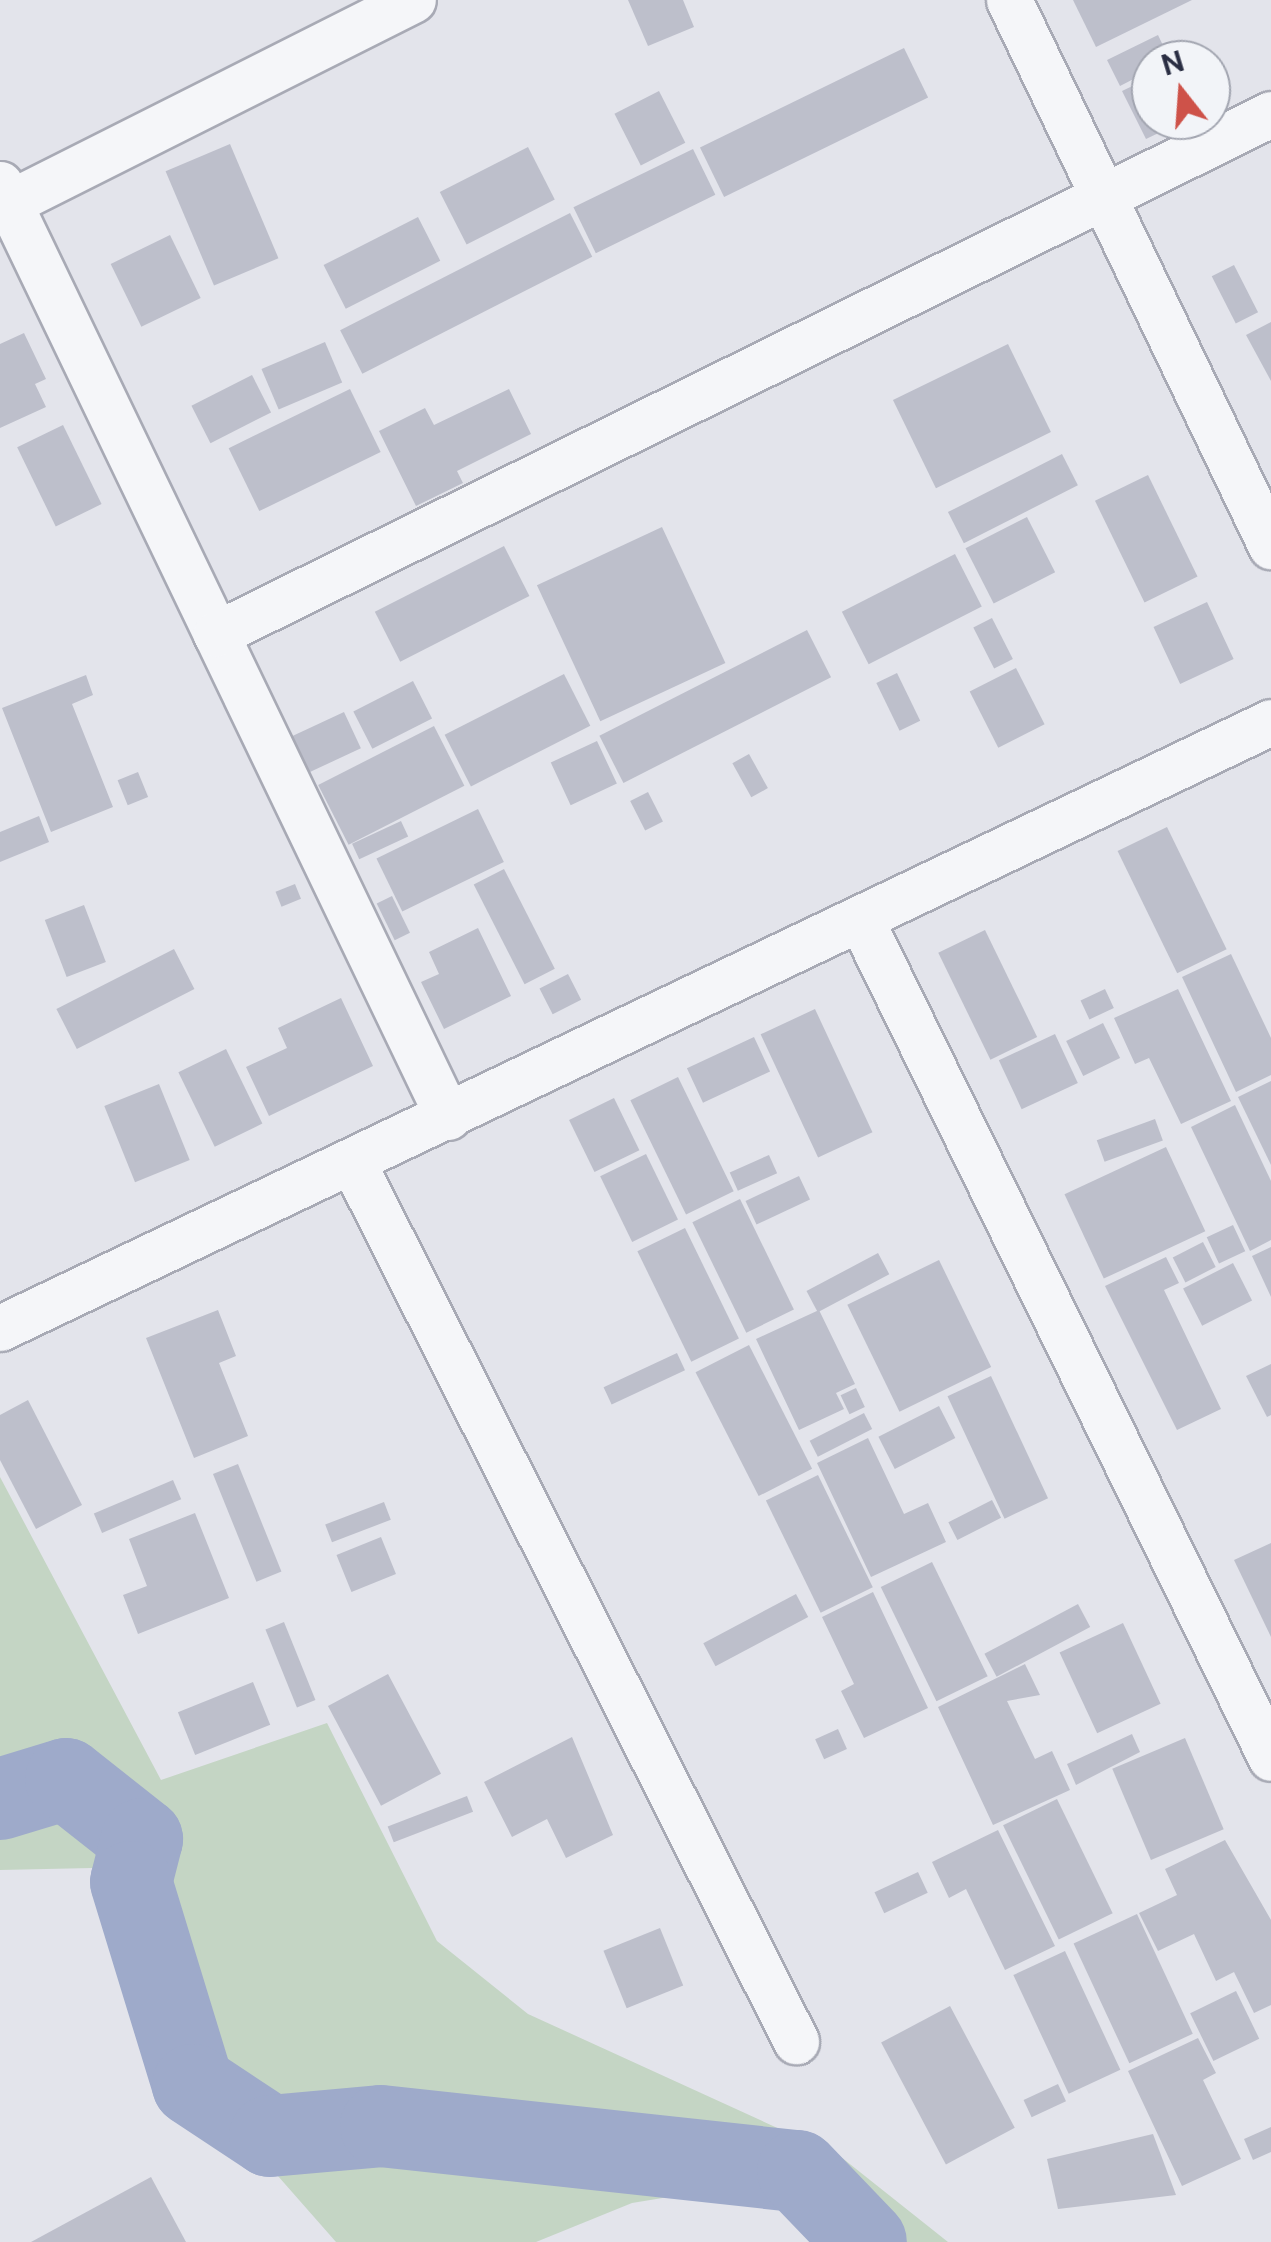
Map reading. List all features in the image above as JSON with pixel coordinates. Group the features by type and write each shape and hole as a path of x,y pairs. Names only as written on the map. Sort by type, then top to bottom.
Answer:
{"street":[{"path":"413,0 5,194 448,1117"},
{"path":"1009,0 1271,546"},
{"path":"216,634 1271,114"},
{"path":"0,1328 1271,722"},
{"path":"860,918 1271,1758"},
{"path":"352,1160 796,2041"}],"green space":[{"path":"0,1477 161,1780 327,1723 437,1941 528,2014 841,2157 948,2242 841,2242 805,2215 729,2187 632,2203 536,2242 336,2242 175,2059 129,1914 92,1868 0,1870"}],"building":[{"path":"628,0 683,0 694,27 648,46"},
{"path":"1073,0 1192,0 1096,47"},
{"path":"904,48 928,97 724,197 700,148"},
{"path":"1131,48 1131,80 1120,86 1107,60"},
{"path":"1131,87 1131,109 1122,91"},
{"path":"659,91 685,143 641,165 614,114"},
{"path":"230,144 278,258 214,285 166,171"},
{"path":"528,147 555,200 467,245 440,192"},
{"path":"693,149 715,195 596,253 573,207"},
{"path":"570,213 592,257 362,374 340,330"},
{"path":"418,217 440,261 346,309 324,265"},
{"path":"170,235 201,298 141,327 111,264"},
{"path":"1234,265 1258,312 1236,324 1212,276"},
{"path":"1271,322 1271,381 1246,335"},
{"path":"24,333 46,379 35,384 46,407 0,428 0,344"},
{"path":"325,342 342,383 279,409 261,369"},
{"path":"1008,344 1051,432 936,488 893,400"},
{"path":"252,375 271,412 210,443 191,406"},
{"path":"350,389 381,452 259,511 229,448"},
{"path":"509,389 531,434 457,471 463,483 416,506 379,431 425,408 434,425"},
{"path":"63,425 102,504 56,526 17,447"},
{"path":"1062,454 1078,485 964,543 948,512"},
{"path":"1148,475 1198,577 1145,602 1095,501"},
{"path":"1027,517 1055,572 994,604 966,548"},
{"path":"662,527 725,663 600,721 537,585"},
{"path":"504,546 529,596 400,662 375,612"},
{"path":"955,554 982,607 869,664 842,612"},
{"path":"1207,602 1234,659 1180,684 1154,627"},
{"path":"992,618 1013,659 994,669 973,628"},
{"path":"807,630 831,677 623,783 599,736"},
{"path":"1016,668 1045,724 998,748 970,692"},
{"path":"897,673 920,721 900,731 876,683"},
{"path":"564,674 590,726 471,787 445,735"},
{"path":"86,675 93,695 72,704 113,807 51,832 2,708"},
{"path":"413,681 432,718 372,749 353,711"},
{"path":"344,712 361,748 306,774 289,738"},
{"path":"434,726 464,786 349,845 318,785"},
{"path":"597,741 617,784 571,805 551,763"},
{"path":"749,754 768,788 751,797 732,763"},
{"path":"138,772 148,797 128,805 118,780"},
{"path":"648,792 663,821 645,830 630,801"},
{"path":"478,809 504,862 402,912 376,859"},
{"path":"39,816 49,842 0,862 0,832"},
{"path":"401,821 408,836 359,859 352,844"},
{"path":"1167,827 1227,949 1177,973 1118,851"},
{"path":"504,869 555,969 525,984 474,884"},
{"path":"295,884 301,899 282,907 276,892"},
{"path":"392,896 410,933 395,940 377,903"},
{"path":"84,905 106,962 67,977 45,920"},
{"path":"478,928 511,996 444,1029 421,982 439,974 429,952"},
{"path":"985,930 1037,1037 990,1060 938,953"},
{"path":"174,949 194,989 77,1049 56,1009"},
{"path":"1231,954 1271,1038 1271,1075 1236,1092 1182,977"},
{"path":"568,974 581,1000 553,1014 539,989"},
{"path":"1105,989 1114,1008 1089,1019 1081,1000"},
{"path":"1178,989 1231,1101 1181,1124 1149,1058 1135,1064 1114,1018"},
{"path":"341,998 373,1066 269,1116 246,1067 287,1048 278,1028"},
{"path":"815,1009 872,1132 818,1158 761,1034"},
{"path":"1103,1023 1120,1058 1083,1076 1066,1041"},
{"path":"1055,1034 1078,1083 1022,1109 999,1060"},
{"path":"754,1037 770,1071 703,1103 687,1068"},
{"path":"226,1049 262,1124 215,1147 178,1072"},
{"path":"678,1077 734,1191 686,1214 630,1100"},
{"path":"1271,1081 1271,1165 1238,1097"},
{"path":"159,1084 190,1160 135,1182 104,1106"},
{"path":"614,1098 639,1150 594,1172 569,1120"},
{"path":"1235,1105 1271,1181 1271,1240 1250,1251 1191,1127"},
{"path":"1155,1119 1163,1141 1105,1162 1097,1140"},
{"path":"1166,1147 1205,1231 1104,1279 1064,1194"},
{"path":"646,1154 678,1220 632,1242 600,1176"},
{"path":"769,1155 777,1173 738,1191 730,1172"},
{"path":"799,1176 810,1200 757,1224 746,1201"},
{"path":"740,1199 794,1310 746,1333 692,1222"},
{"path":"1233,1225 1245,1251 1219,1264 1207,1237"},
{"path":"685,1228 739,1339 691,1362 637,1251"},
{"path":"1203,1242 1216,1267 1185,1282 1173,1257"},
{"path":"1271,1247 1271,1297 1252,1256"},
{"path":"878,1253 889,1274 818,1312 806,1291"},
{"path":"1166,1257 1179,1283 1164,1290 1221,1409 1177,1430 1105,1286"},
{"path":"939,1260 991,1367 899,1412 847,1305"},
{"path":"1233,1263 1252,1300 1202,1326 1183,1288"},
{"path":"218,1310 236,1356 219,1363 248,1436 194,1458 146,1338"},
{"path":"819,1310 855,1384 836,1393 844,1409 799,1430 756,1339"},
{"path":"749,1345 812,1469 759,1496 696,1372"},
{"path":"677,1353 685,1370 612,1404 604,1387"},
{"path":"1271,1364 1271,1415 1267,1417 1246,1376"},
{"path":"991,1376 1048,1498 1005,1519 947,1396"},
{"path":"856,1388 865,1407 849,1414 841,1395"},
{"path":"28,1400 82,1505 36,1529 0,1460 0,1415"},
{"path":"939,1406 955,1438 895,1469 878,1437"},
{"path":"864,1413 872,1429 818,1457 810,1441"},
{"path":"868,1438 904,1514 928,1503 946,1542 871,1577 817,1463"},
{"path":"238,1464 281,1572 256,1582 213,1474"},
{"path":"818,1475 873,1587 821,1613 766,1500"},
{"path":"173,1480 181,1499 102,1533 94,1514"},
{"path":"992,1500 1001,1518 957,1540 948,1522"},
{"path":"384,1502 391,1520 332,1542 325,1525"},
{"path":"195,1513 229,1598 138,1634 123,1595 147,1586 129,1539"},
{"path":"381,1537 396,1574 351,1592 336,1555"},
{"path":"1271,1543 1271,1637 1234,1560"},
{"path":"932,1562 988,1676 936,1701 881,1587"},
{"path":"873,1592 928,1708 864,1738 841,1691 854,1684 822,1617"},
{"path":"796,1594 808,1617 715,1666 703,1643"},
{"path":"1078,1604 1090,1627 997,1677 984,1654"},
{"path":"284,1622 315,1700 297,1707 265,1629"},
{"path":"1123,1623 1161,1704 1097,1733 1060,1653"},
{"path":"1025,1664 1040,1695 1007,1701 1035,1759 1052,1751 1070,1790 993,1825 938,1707"},
{"path":"388,1674 441,1774 381,1806 328,1706"},
{"path":"253,1682 270,1725 195,1755 178,1712"},
{"path":"838,1729 847,1749 824,1759 815,1739"},
{"path":"1132,1734 1140,1752 1076,1785 1067,1764"},
{"path":"572,1737 613,1835 566,1858 547,1819 512,1837 484,1782"},
{"path":"1185,1738 1224,1829 1151,1860 1112,1769"},
{"path":"467,1796 473,1812 394,1842 388,1826"},
{"path":"1057,1799 1113,1913 1059,1939 1003,1825"},
{"path":"998,1830 1055,1946 1005,1970 966,1889 949,1898 932,1862"},
{"path":"1225,1840 1271,1920 1271,2005 1254,2013 1234,1972 1216,1981 1194,1934 1158,1951 1139,1913 1177,1895 1165,1869"},
{"path":"918,1872 928,1893 884,1913 874,1892"},
{"path":"1137,1914 1193,2034 1129,2063 1074,1944"},
{"path":"660,1928 683,1985 627,2008 603,1951"},
{"path":"1065,1951 1120,2070 1069,2094 1013,1975"},
{"path":"1236,1991 1259,2039 1213,2061 1190,2013"},
{"path":"950,2006 1015,2128 946,2164 881,2043"},
{"path":"1198,2038 1216,2073 1203,2080 1241,2159 1182,2186 1128,2071"},
{"path":"1058,2084 1066,2101 1032,2117 1024,2100"},
{"path":"1271,2127 1271,2152 1253,2160 1244,2139"},
{"path":"1153,2134 1176,2195 1058,2209 1047,2159"},
{"path":"151,2177 186,2242 31,2242"}],"waterway":[{"path":"0,1799 66,1779 142,1839 131,1882 193,2085 270,2136 381,2126 798,2171 866,2242"}]}
